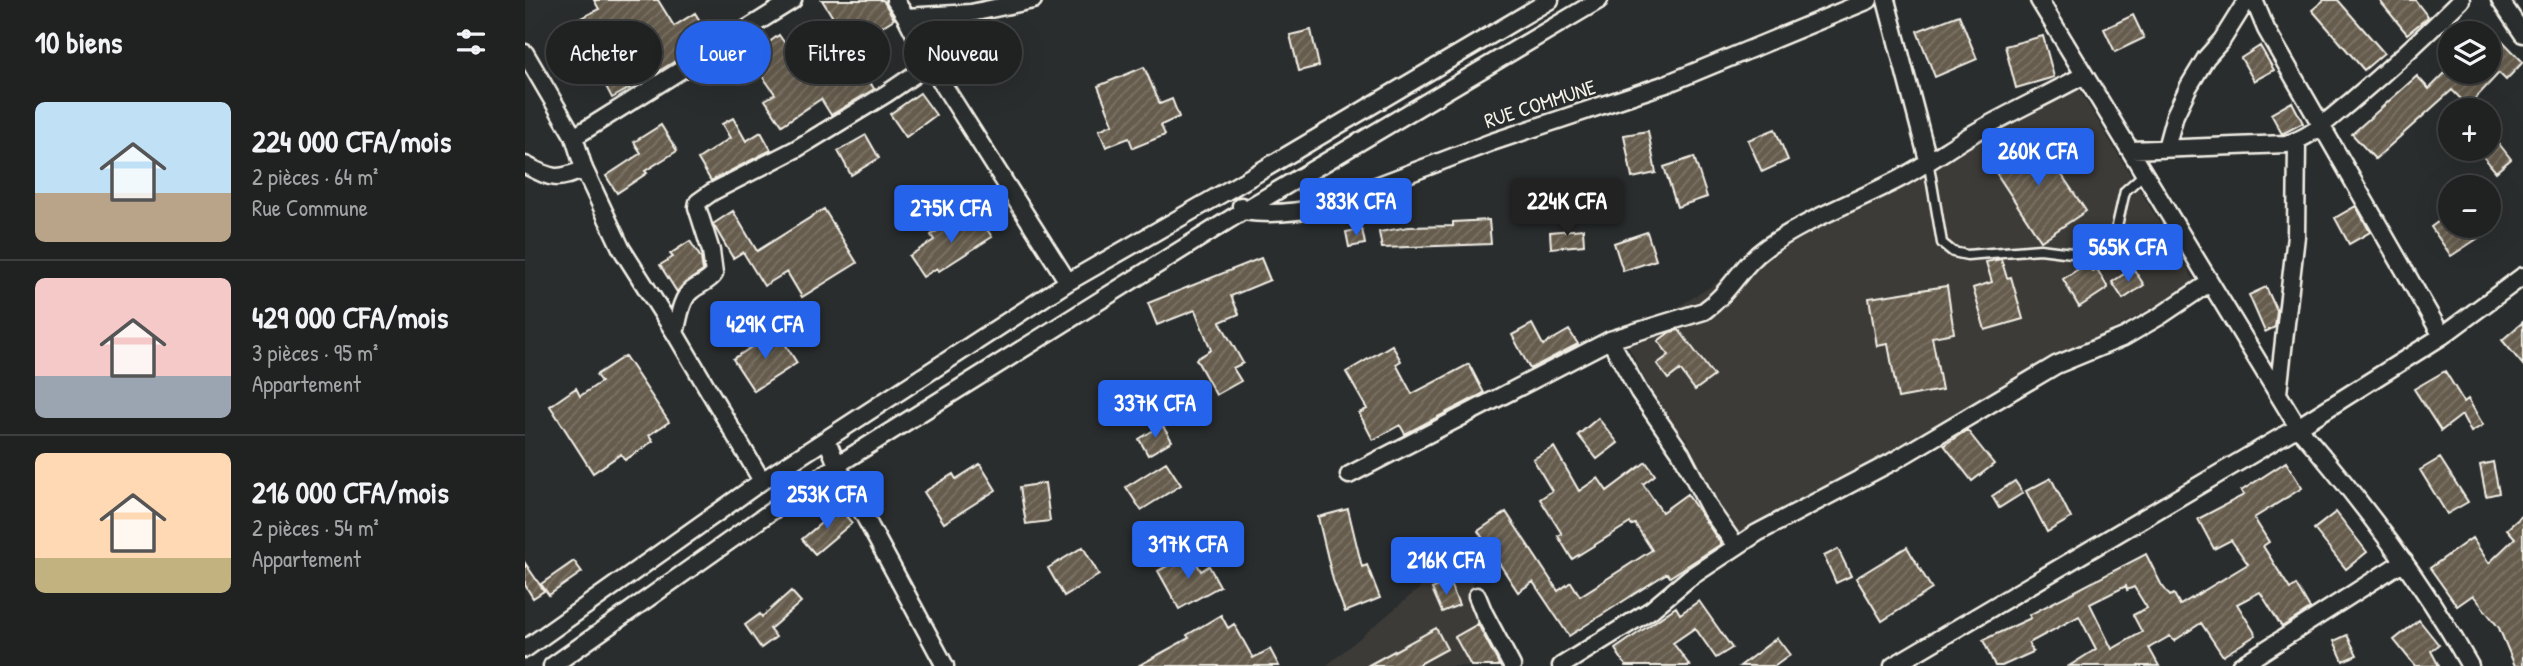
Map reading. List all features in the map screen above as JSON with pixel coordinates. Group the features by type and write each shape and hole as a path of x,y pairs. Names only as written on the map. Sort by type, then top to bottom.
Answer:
{"street":[{"path":"574,136 793,0"},
{"path":"895,0 908,21"},
{"path":"906,17 971,13 1033,0"},
{"path":"525,649 762,481 1068,282 1551,0 1565,20"},
{"path":"552,666 837,465 1243,211 1599,0"},
{"name":"RUE COMMUNE","path":"1243,211 1263,214 1292,213 1321,207 1492,142 1666,84 1869,0"},
{"path":"1886,0 1928,160"},
{"path":"2039,0 2298,427 2337,472 2404,561 2470,666"},
{"path":"2165,148 2175,115 2189,86 2206,58 2223,40 2247,0"},
{"path":"2254,0 2266,29 2442,336"},
{"path":"2131,150 2297,142 2321,126 2420,41 2461,0"},
{"path":"2500,0 2523,34"},
{"path":"525,52 574,136 584,169 621,248 675,333 762,481"},
{"path":"1349,475 1610,340 1704,311 1731,286 1744,266 1765,248 1795,229 1901,178 1981,129 2084,75"},
{"path":"675,333 684,299 689,292 711,279 714,274 698,202 712,192 796,149 904,82"},
{"path":"943,84 1068,282"},
{"path":"2277,393 2296,236 2297,142"},
{"path":"525,165 555,178 564,178 584,169"},
{"path":"1232,188 1243,211"},
{"path":"1893,666 2298,427 2442,336 2523,276"},
{"path":"1562,666 1651,610 1689,578 1736,546 1804,506 1892,462 2056,365 2125,337 2209,283"},
{"path":"1610,340 1639,393 1681,453 1711,511 1736,546"},
{"path":"828,440 837,465 945,666"},
{"path":"2240,666 2404,561"},
{"path":"1478,596 1484,614 1512,666"}],"lane":[{"path":"1928,160 1942,243 1953,252 1967,255 2040,249 2088,255 2098,253 2109,247 2114,239 2127,187 2145,173"}],"shaded area":[{"path":"2072,78 2196,283 1735,542 1686,438 1663,415 1625,340 1718,282"},
{"path":"1469,565 1477,604 1510,666 1326,666 1427,582"}],"building":[{"path":"594,0 658,0 674,26 676,25 676,60 662,69 662,21 575,21 599,9"},
{"path":"822,0 883,0 894,19 890,22 835,21"},
{"path":"2324,0 2338,0 2384,53 2364,70 2312,10"},
{"path":"2379,0 2415,0 2428,17 2407,34"},
{"path":"695,13 700,21 682,21"},
{"path":"1959,15 1977,59 1935,77 1917,31"},
{"path":"2133,15 2144,38 2115,52 2104,29"},
{"path":"1311,30 1319,66 1299,71 1290,35"},
{"path":"779,35 785,44 785,84 871,84 874,89 831,115 821,99 782,125 765,100 775,94 768,84 771,84 771,41"},
{"path":"2043,36 2054,77 2016,88 2005,46"},
{"path":"2501,39 2523,62 2506,80 2501,75"},
{"path":"2260,46 2274,70 2254,81 2241,58"},
{"path":"1144,67 1160,104 1172,99 1179,117 1161,125 1165,135 1133,148 1129,138 1106,147 1099,130 1113,124 1098,86"},
{"path":"2417,76 2429,89 2438,80 2438,84 2489,84 2476,98 2460,98 2452,90 2443,98 2438,98 2438,103 2375,159 2352,134"},
{"path":"605,84 628,84 630,88 612,98"},
{"path":"920,93 936,115 906,137 890,114"},
{"path":"2292,102 2303,123 2282,134 2271,114"},
{"path":"733,118 746,141 761,132 771,150 711,181 698,159 730,138 722,124"},
{"path":"661,125 677,151 617,193 606,176 641,153 634,142"},
{"path":"1775,129 1788,160 1762,172 1748,140"},
{"path":"1648,131 1656,173 1632,178 1624,135"},
{"path":"866,135 879,158 851,175 838,151"},
{"path":"2035,135 2086,211 2041,241 1991,165"},
{"path":"2501,146 2511,159 2496,172 2487,161 2501,161"},
{"path":"1694,157 1707,197 1677,207 1664,167"},
{"path":"2356,206 2370,232 2349,244 2335,218"},
{"path":"824,209 857,263 802,297 787,272 764,286 743,252 733,258 713,224 733,211 757,251"},
{"path":"976,213 992,237 939,271 937,268 923,277 909,256 934,240 931,235 945,226 948,231"},
{"path":"1489,220 1491,244 1382,248 1379,232 1408,227 1453,226 1453,222"},
{"path":"2438,222 2438,237 2431,227"},
{"path":"1362,229 1365,244 1349,247 1346,232"},
{"path":"1583,229 1584,245 1551,248 1550,232"},
{"path":"1647,232 1656,260 1623,271 1614,243"},
{"path":"2439,238 2478,238 2451,256"},
{"path":"690,241 701,258 703,271 677,292 660,265 673,257 670,254"},
{"path":"1261,258 1270,280 1231,296 1239,314 1220,322 1243,363 1233,368 1241,381 1216,395 1196,359 1211,350 1195,310 1157,325 1148,303"},
{"path":"2001,259 2007,278 2011,277 2023,319 1985,330 1973,288 1992,282 1986,262"},
{"path":"2088,263 2093,271 2097,269 2108,288 2079,307 2063,279"},
{"path":"2133,268 2144,285 2123,299 2112,282"},
{"path":"1947,286 1954,333 1932,337 1942,390 1898,398 1888,344 1877,346 1869,298"},
{"path":"2266,287 2277,311 2275,327 2265,332 2249,295"},
{"path":"2523,322 2523,365 2502,340"},
{"path":"1532,324 1543,345 1569,330 1578,344 1530,369 1512,335"},
{"path":"1679,330 1714,376 1695,390 1680,370 1668,379 1657,364 1669,355 1658,341 1670,332"},
{"path":"777,331 797,363 754,391 733,359"},
{"path":"1392,345 1401,361 1396,364 1412,394 1469,364 1484,393 1405,434 1400,425 1373,440 1359,413 1367,409 1346,372"},
{"path":"625,356 669,422 649,435 653,441 625,460 621,454 593,473 550,406 576,388 580,396 601,382 596,375"},
{"path":"2445,371 2464,402 2468,399 2483,425 2471,432 2462,415 2441,431 2414,389"},
{"path":"1598,418 1618,443 1597,459 1578,435"},
{"path":"1162,425 1172,441 1148,455 1139,439"},
{"path":"1967,430 1994,464 1972,481 1944,445"},
{"path":"1554,447 1579,491 1598,478 1607,491 1646,462 1655,475 1643,484 1662,512 1687,494 1721,544 1670,577 1667,573 1569,636 1533,582 1518,592 1478,531 1506,512 1558,591 1571,582 1580,596 1652,550 1635,524 1630,523 1572,559 1558,536 1562,534 1540,499 1552,491 1533,459"},
{"path":"2440,458 2468,502 2447,514 2420,470"},
{"path":"1166,462 1181,485 1141,510 1126,487"},
{"path":"2286,462 2302,488 2254,518 2269,542 2263,546 2290,589 2296,585 2310,609 2282,627 2260,592 2237,604 2256,635 2223,656 2201,623 2174,641 2170,636 2149,648 2159,666 2069,666 2096,649 2079,616 2029,643 2033,652 2002,666 1995,666 1983,640 2031,618 2029,615 2146,554 2161,584 2170,596 2174,594 2180,605 2248,564 2231,540 2214,549 2198,519 2244,495 2241,491","holes":["2126,586 2127,590 2134,587 2147,608 2133,615 2142,632 2112,649 2090,604"]},
{"path":"2493,462 2499,493 2486,496 2480,465"},
{"path":"980,464 996,490 944,523 924,492 953,474 956,479"},
{"path":"2051,478 2071,518 2047,532 2026,491"},
{"path":"2015,481 2023,493 1999,508 1992,496"},
{"path":"1045,483 1050,521 1026,524 1020,487"},
{"path":"839,508 852,523 815,554 802,539"},
{"path":"1348,509 1362,567 1367,565 1380,598 1345,612 1333,580 1318,517"},
{"path":"2336,512 2367,552 2346,569 2314,529"},
{"path":"2523,515 2523,666 2515,666 2499,628 2473,595 2457,606 2430,568 2472,538 2489,563 2515,538 2507,529"},
{"path":"1083,547 1099,575 1064,596 1048,568"},
{"path":"1907,547 1932,589 1882,621 1856,578"},
{"path":"1838,549 1851,576 1836,583 1824,556"},
{"path":"1191,553 1201,571 1209,566 1220,586 1179,609 1158,571"},
{"path":"574,561 582,572 549,595 541,584"},
{"path":"525,563 544,591 533,598 525,585"},
{"path":"1449,581 1459,605 1442,612 1432,589"},
{"path":"791,591 801,602 770,629 776,637 761,648 745,625 760,614 762,617"},
{"path":"1699,601 1732,648 1716,658 1695,628 1673,643 1690,666 1626,666 1615,649 1676,607 1680,614"},
{"path":"1221,615 1228,628 1234,624 1253,658 1270,649 1279,666 1138,666 1189,638 1187,635"},
{"path":"2419,620 2439,645 2431,651 2439,666 2415,666 2394,640"},
{"path":"1478,624 1500,666 1471,666 1455,637"},
{"path":"1436,628 1447,649 1416,666 1367,666"},
{"path":"2347,635 2357,655 2343,661 2334,641"},
{"path":"1777,638 1790,655 1775,666 1740,666"}]}
